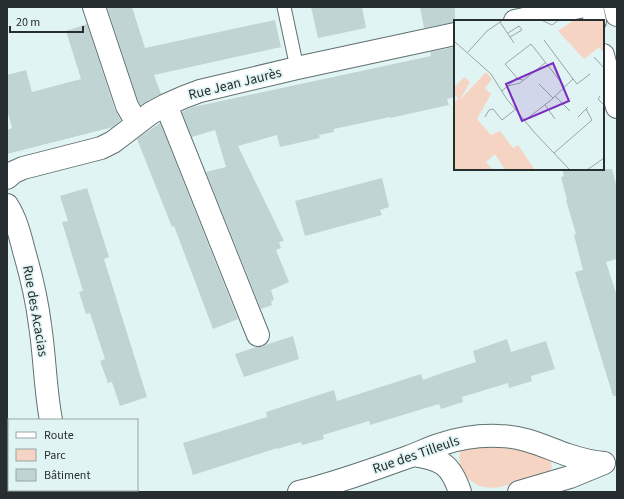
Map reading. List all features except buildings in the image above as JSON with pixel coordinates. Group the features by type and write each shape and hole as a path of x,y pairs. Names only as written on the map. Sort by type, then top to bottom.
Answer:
{"street":[{"path":"94,7 127,106 137,123"},
{"path":"520,20 579,7"},
{"path":"592,7 595,20"},
{"path":"615,7 617,15"},
{"name":"Rue Jean Jaurès","path":"7,178 22,168 101,148 114,142 151,113 200,91 297,68 454,34"},
{"path":"604,59 617,107"},
{"path":"166,105 258,335"},
{"name":"Rue des Acacias","path":"7,205 16,223 33,289 40,326 51,419"},
{"name":"Rue des Tilleuls","path":"299,492 342,481 414,456 440,444 454,440 486,436 509,436 541,444 589,461 610,461"},
{"path":"414,456 426,457 445,465 449,469 460,492"},
{"name":"Rue des Tilleuls","path":"519,492 570,477 610,461"}],"lane":[{"path":"284,7 297,68"}],"green space":[{"path":"495,443 549,457 552,468 548,472 501,487 491,488 479,486 468,479 461,468 459,457 460,452 464,448"}]}
